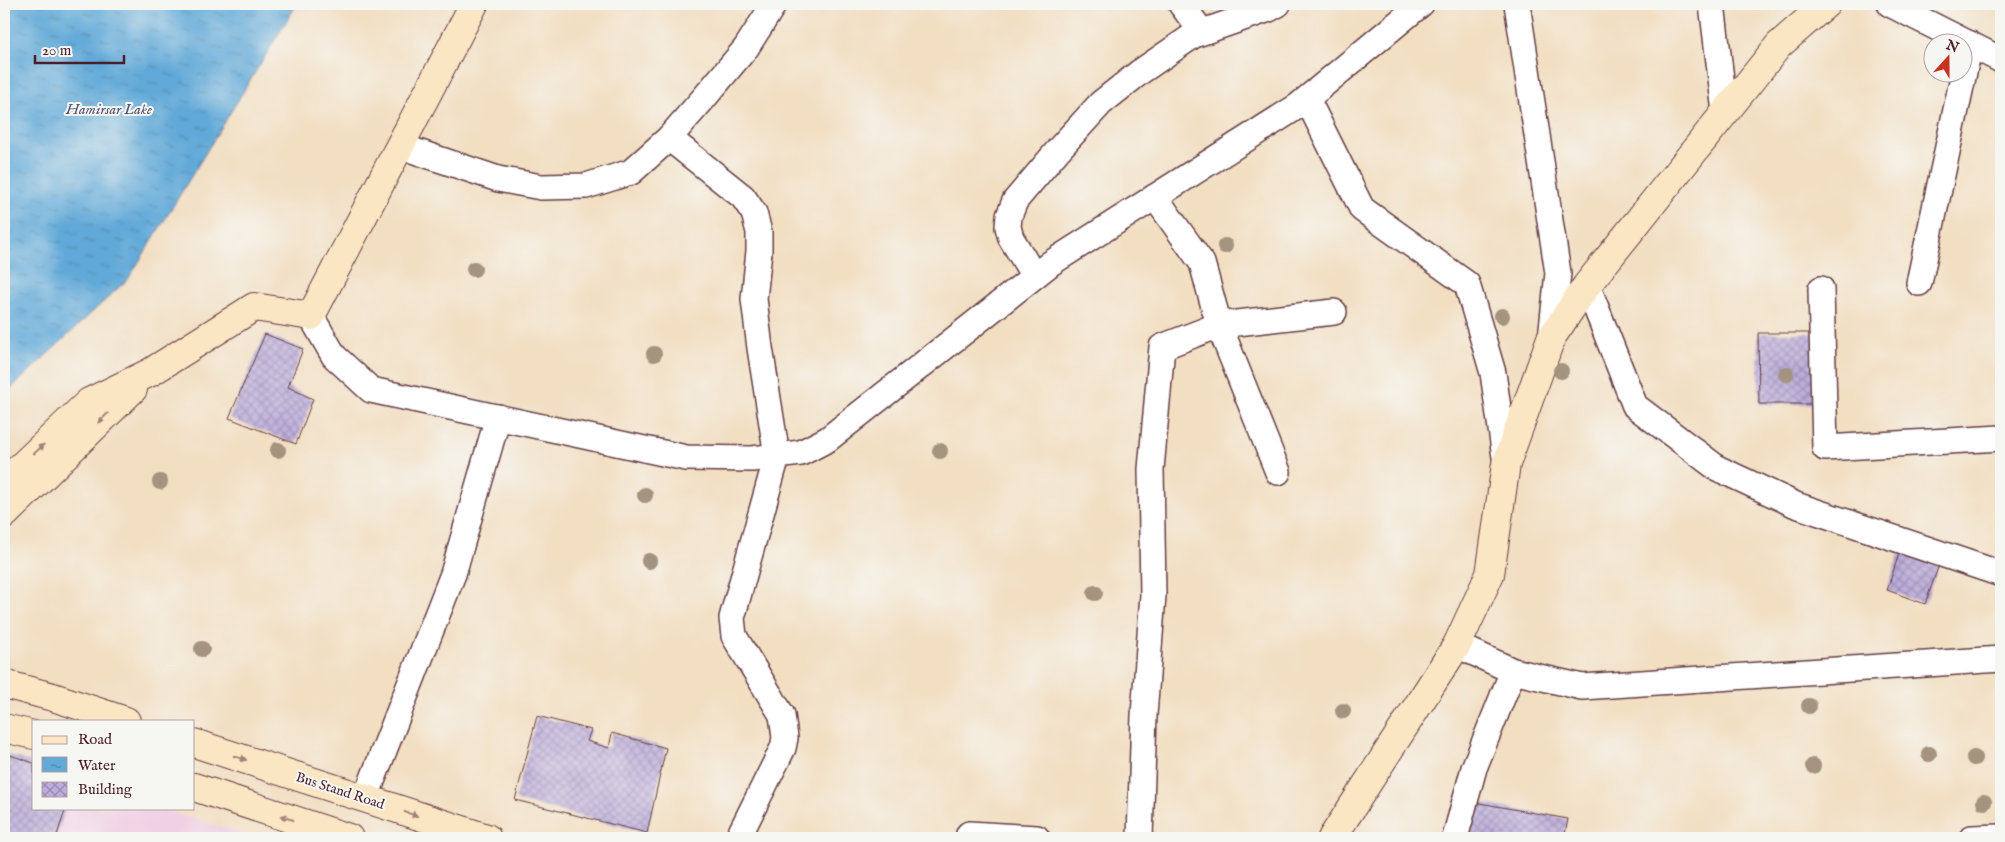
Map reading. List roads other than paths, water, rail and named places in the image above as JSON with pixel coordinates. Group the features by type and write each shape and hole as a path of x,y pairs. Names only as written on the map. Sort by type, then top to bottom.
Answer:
{"street":[{"path":"311,316 474,4"},
{"path":"400,146 498,179 541,187 586,186 631,172 669,138 746,48 774,4"},
{"path":"1181,4 1202,32"},
{"path":"1034,276 1011,238 1008,227 1009,216 1015,202 1059,149 1101,104 1140,72 1194,35 1278,4"},
{"path":"311,316 334,356 371,390 686,458 752,459 801,453 828,439 1050,263 1298,106 1421,4"},
{"path":"1332,838 1457,645 1490,574 1506,464 1550,338 1558,273 1517,4"},
{"path":"1712,4 1725,112"},
{"path":"1550,338 1587,285 1779,45 1826,4"},
{"path":"1890,4 1946,32"},
{"path":"1972,45 2001,60"},
{"path":"1919,283 1962,82"},
{"path":"1307,99 1362,210 1467,284 1493,373 1506,464"},
{"path":"669,138 743,197 754,213 759,232 754,299 777,456 732,618 734,636 782,715 785,738 783,748 738,838"},
{"path":"1155,197 1202,263 1219,325 1278,472"},
{"path":"1587,285 1634,406 1717,468 1796,505 2001,574"},
{"path":"1821,289 1825,448 2001,438"},
{"path":"4,483 89,402 151,372 254,307 311,316"},
{"path":"1140,838 1144,715 1153,595 1151,469 1162,348 1219,325 1334,312"},
{"path":"4,516 151,372"},
{"path":"365,799 454,574 498,417"},
{"path":"1457,645 1513,671 1582,687 2001,660"},
{"path":"1455,838 1474,768 1513,671"},
{"path":"4,673 53,697"},
{"path":"4,684 53,697 123,720"},
{"path":"4,728 32,735"},
{"name":"Bus Stand Road","path":"195,743 487,838"},
{"path":"195,787 350,838"},
{"path":"968,838 970,834 1037,838"},
{"path":"1972,838 2001,837"}],"water":[{"name":"Hamirsar Lake","path":"4,4 297,4 129,278 4,395"}]}
